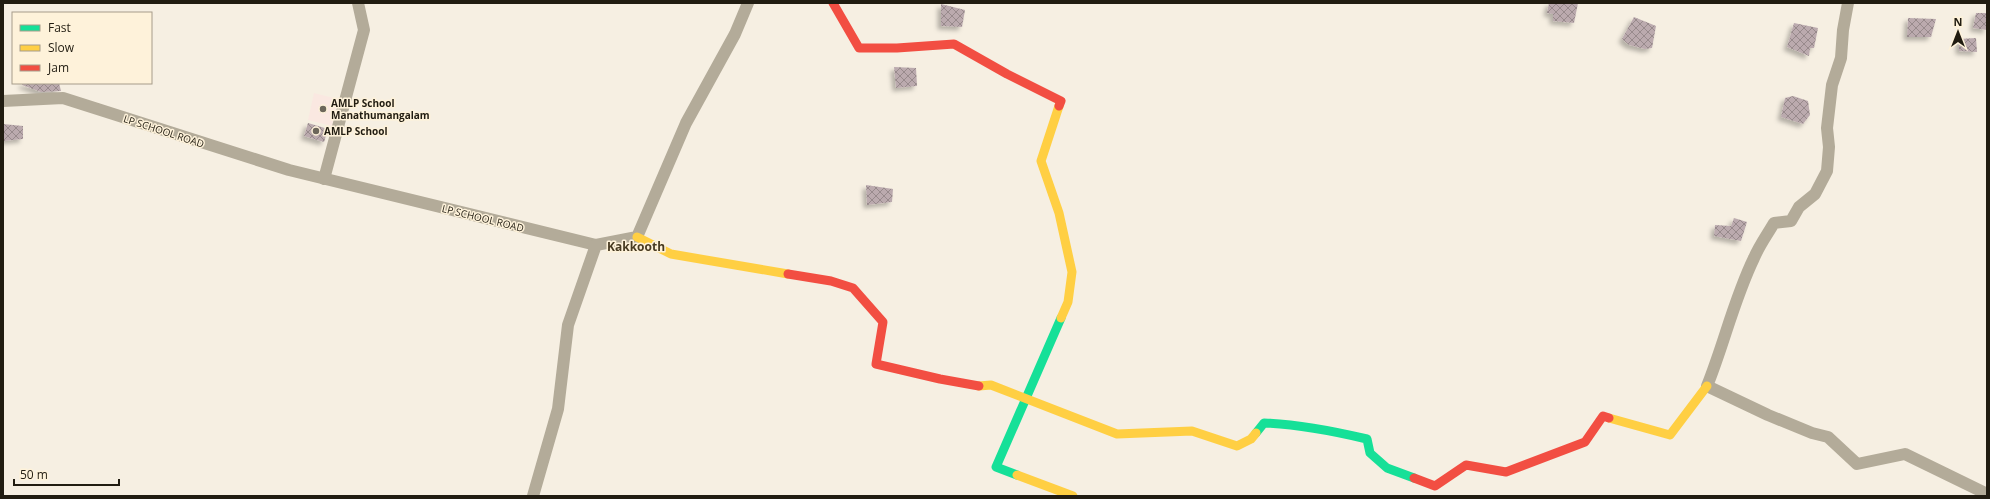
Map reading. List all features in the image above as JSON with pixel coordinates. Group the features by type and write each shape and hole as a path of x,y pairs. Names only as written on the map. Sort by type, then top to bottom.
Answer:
{"street":[{"path":"324,179 364,30 358,3"},
{"path":"637,237 686,123 735,34 748,3"},
{"path":"833,3 859,48 897,48 954,44 1007,74 1061,101 1041,161 1059,213 1072,272 1068,302 996,468 1073,496"},
{"path":"533,496 558,409 568,325 596,245 637,237 671,254 831,281 853,288 883,322 876,364 940,380 980,386 991,386 1027,398 1117,434 1192,431 1237,446 1250,439 1264,422 1290,422 1367,439 1370,453 1387,468 1435,486 1466,465 1506,472 1585,442 1603,416 1670,435 1707,386 1722,350 1731,315 1754,258 1774,223 1791,221 1799,207 1815,194 1827,171 1829,147 1827,128 1832,85 1841,58 1843,30 1848,3"},
{"name":"LP SCHOOL ROAD","path":"3,101 63,98 289,170 596,245"},
{"path":"1707,386 1768,415 1812,433 1828,437 1857,464 1905,454 1987,494"}],"shaded area":[{"name":"AMLP School Manathumangalam","path":"314,93 338,99 332,126 308,120"}],"building":[{"path":"1549,3 1578,3 1574,23 1553,21 1553,14 1547,13"},
{"path":"941,4 965,10 962,27 941,26"},
{"path":"1976,13 1987,13 1987,30 1973,28"},
{"path":"1634,17 1656,26 1652,48 1645,49 1629,45 1622,39"},
{"path":"1908,18 1936,19 1931,37 1907,37"},
{"path":"1794,23 1818,28 1814,48 1810,48 1809,56 1787,47"},
{"path":"1976,38 1977,52 1959,51 1959,39"},
{"path":"894,67 916,68 917,86 896,88"},
{"path":"59,84 61,91 41,92 22,85"},
{"path":"1793,96 1808,101 1810,115 1803,124 1781,117 1785,98"},
{"name":"AMLP School","path":"308,123 328,129 324,142 304,136"},
{"path":"3,124 23,126 23,139 3,141"},
{"path":"866,185 893,189 892,202 867,205"},
{"path":"1734,218 1747,222 1741,241 1714,236 1715,225 1731,226"}],"traffic: fast":[{"path":"1017,475 996,467 1061,318"},
{"path":"1256,433 1264,423 1316,428 1367,439 1370,453 1387,468 1414,478"}],"traffic: slow":[{"path":"1059,106 1041,161 1059,213 1072,272 1068,302 1061,318"},
{"path":"637,237 671,254 788,274"},
{"path":"979,386 991,385 1117,434 1192,431 1237,446 1251,439 1256,433"},
{"path":"1609,418 1670,435 1707,386"},
{"path":"1017,475 1073,496"}],"traffic: jam":[{"path":"833,3 859,48 897,48 954,44 1007,74 1061,101 1059,106"},
{"path":"788,274 831,281 853,288 883,322 876,364 940,379 979,386"},
{"path":"1414,478 1435,486 1466,465 1506,472 1585,442 1603,416 1609,418"}],"place":[{"name":"AMLP School Manathumangalam","path":"323,109"},
{"name":"AMLP School","path":"316,131"}],"district":[{"name":"Kakkooth","path":"636,247"}]}
